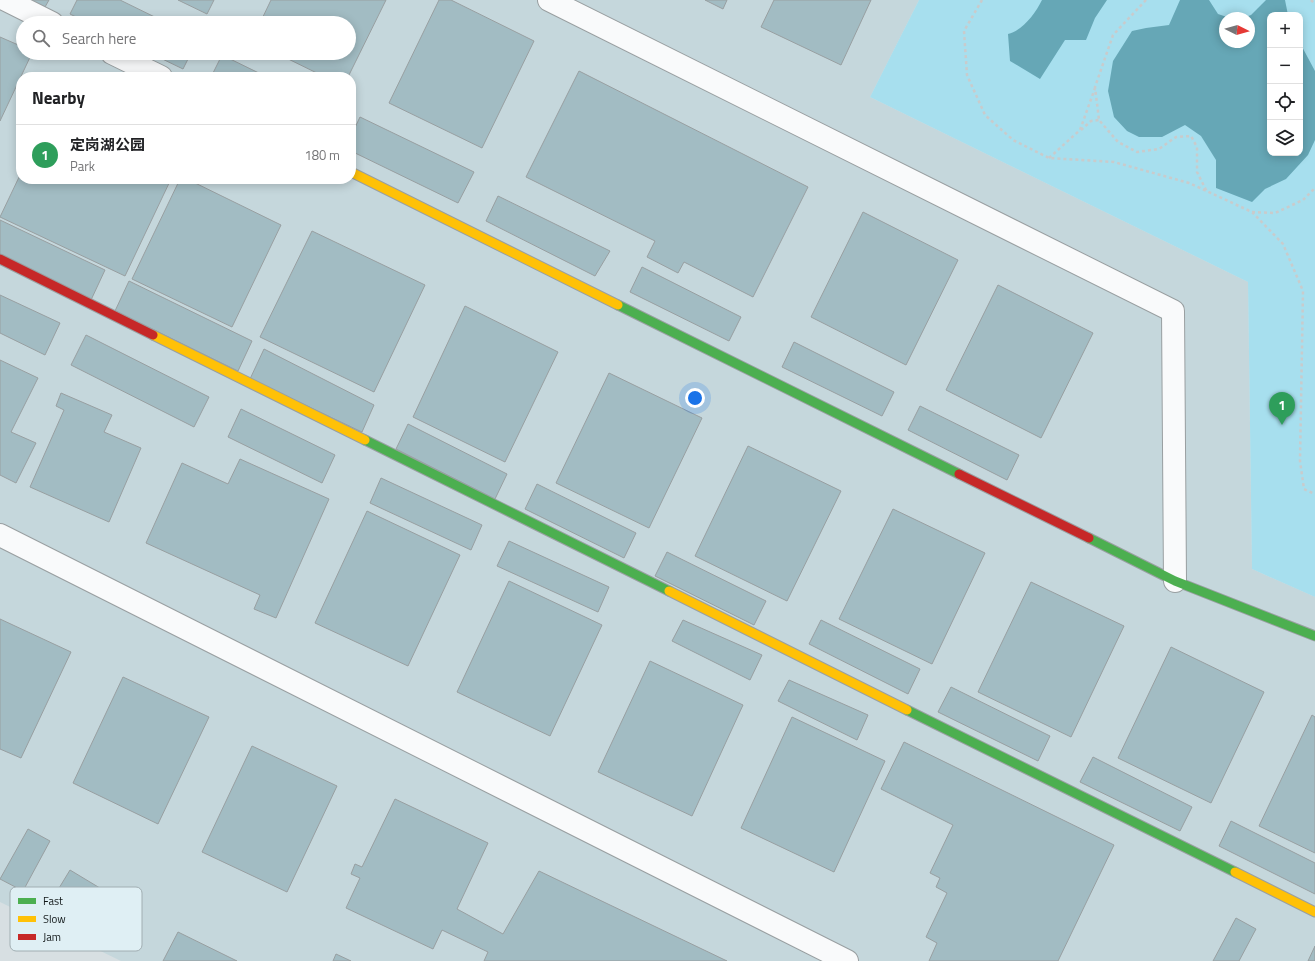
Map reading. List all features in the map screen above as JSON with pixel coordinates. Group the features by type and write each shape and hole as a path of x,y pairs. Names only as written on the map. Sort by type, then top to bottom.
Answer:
{"street":[{"path":"6,0 38,16"},
{"path":"549,0 1173,311 1174,581"},
{"path":"126,60 150,72"},
{"path":"356,174 1174,581 1315,636"},
{"path":"0,259 1315,912"},
{"path":"0,535 847,961"}],"path":[{"path":"982,0 964,31 967,75 986,115 1013,140 1049,158 1114,162 1189,183 1252,212 1275,213 1303,200 1315,188"},
{"path":"1080,130 1113,35 1146,0"},
{"path":"1311,0 1315,4"},
{"path":"1096,87 1099,120 1118,142 1137,152 1160,149 1176,136 1191,136 1197,147 1197,172 1207,192"},
{"path":"1049,158 1091,121 1099,120"},
{"path":"1252,212 1283,244 1303,291 1300,461 1304,489 1315,494"}],"shaded area":[{"path":"0,0 919,0 870,97 1248,282 1252,569 1315,597 1315,961 121,961 100,951 142,951 142,887 10,887 10,907 0,902"},
{"path":"919,0 1315,0 1315,597 1252,569 1248,282 870,97"},
{"path":"1042,0 1107,0 1095,18 1086,40 1065,40 1040,79 1010,61 1008,34 1019,29 1028,21"},
{"path":"1180,0 1209,0 1219,14 1219,48 1255,48 1254,12 1266,0 1285,0 1287,12 1267,12 1267,156 1303,156 1303,49 1315,71 1315,140 1308,155 1286,179 1265,189 1252,202 1216,188 1216,160 1201,136 1185,125 1162,137 1139,137 1127,131 1114,117 1108,91 1113,61 1132,31 1169,25"}],"building":[{"path":"30,0 49,0 45,7"},
{"path":"77,0 120,0 153,16 74,16 70,14"},
{"path":"178,0 214,0 207,14"},
{"path":"271,0 386,0 350,72 315,72 290,60 356,60 356,16 263,16"},
{"path":"439,0 451,0 534,41 482,148 389,103"},
{"path":"705,0 727,0 723,9"},
{"path":"774,0 871,0 841,65 761,27"},
{"path":"0,37 16,44 16,60 29,60 23,72 16,72 16,87 0,121"},
{"path":"164,60 188,60 183,69"},
{"path":"220,60 232,60 257,72 214,72"},
{"path":"579,71 808,187 753,297 684,262 678,273 647,257 655,241 526,177"},
{"path":"360,117 474,172 458,203 356,153 356,125"},
{"path":"16,183 169,184 125,276 0,217"},
{"path":"178,184 197,184 281,225 232,327 132,279"},
{"path":"498,196 610,251 595,276 486,221"},
{"path":"863,212 958,260 906,365 811,317"},
{"path":"0,220 105,270 91,300 0,257"},
{"path":"312,231 425,285 374,392 260,337"},
{"path":"642,267 741,317 729,341 630,292"},
{"path":"129,281 252,341 238,371 115,311"},
{"path":"998,285 1093,333 1041,438 946,390"},
{"path":"0,295 60,323 45,355 0,333"},
{"path":"465,306 558,352 505,462 413,417"},
{"path":"86,335 209,397 194,427 71,365"},
{"path":"794,342 894,392 882,416 782,367"},
{"path":"264,349 374,405 362,432 250,379"},
{"path":"0,360 38,378 11,432 36,443 16,483 0,475"},
{"path":"609,373 702,418 649,528 556,483"},
{"path":"61,393 112,415 104,432 141,448 109,522 30,487 64,410 56,406"},
{"path":"920,406 1019,455 1007,480 908,430"},
{"path":"241,409 335,455 322,483 228,437"},
{"path":"408,424 507,474 495,499 396,449"},
{"path":"748,446 841,491 787,601 695,556"},
{"path":"240,459 329,499 276,618 254,609 260,595 146,543 182,463 228,484"},
{"path":"381,478 482,525 471,550 370,503"},
{"path":"537,484 636,533 624,558 525,509"},
{"path":"893,509 985,553 932,664 839,619"},
{"path":"367,511 460,555 408,666 315,623"},
{"path":"509,541 609,587 598,612 497,566"},
{"path":"667,552 766,601 754,625 655,576"},
{"path":"509,581 602,625 550,736 457,692"},
{"path":"1031,582 1124,626 1071,737 978,692"},
{"path":"0,619 71,652 21,758 0,749"},
{"path":"683,620 762,655 750,680 672,641"},
{"path":"821,620 920,669 908,694 809,644"},
{"path":"1171,647 1264,692 1211,803 1118,758"},
{"path":"650,661 743,705 692,816 598,772"},
{"path":"123,677 209,717 158,824 73,783"},
{"path":"789,680 868,715 857,740 778,701"},
{"path":"951,687 1050,736 1038,761 938,712"},
{"path":"1312,715 1315,717 1315,853 1259,826"},
{"path":"792,717 885,761 834,872 741,828"},
{"path":"904,742 1114,845 1058,961 929,961 937,943 926,937 947,893 936,887 940,878 930,873 953,825 881,789"},
{"path":"252,746 337,786 287,892 202,852"},
{"path":"1093,757 1192,807 1180,831 1080,782"},
{"path":"395,799 488,843 457,909 503,934 539,871 727,961 484,961 488,952 442,930 433,949 346,908 360,878 351,874 355,864 362,867"},
{"path":"1231,821 1315,863 1315,894 1219,846"},
{"path":"28,829 50,841 25,887 15,887 0,879"},
{"path":"70,870 98,887 60,887"},
{"path":"1236,918 1256,929 1239,961 1213,961"},
{"path":"178,932 237,961 163,961"},
{"path":"1315,946 1315,961 1308,961"},
{"path":"336,954 351,961 333,961"}],"traffic: fast":[{"path":"618,305 959,474"},
{"path":"365,440 669,591"},
{"path":"1089,538 1175,581 1315,636"},
{"path":"907,710 1235,872"}],"traffic: slow":[{"path":"356,174 618,305"},
{"path":"153,335 365,440"},
{"path":"669,591 907,710"},
{"path":"1235,872 1315,912"}],"traffic: jam":[{"path":"0,259 153,335"},
{"path":"959,474 1089,538"}],"place":[{"name":"定岗湖公园","path":"1282,425"}]}
